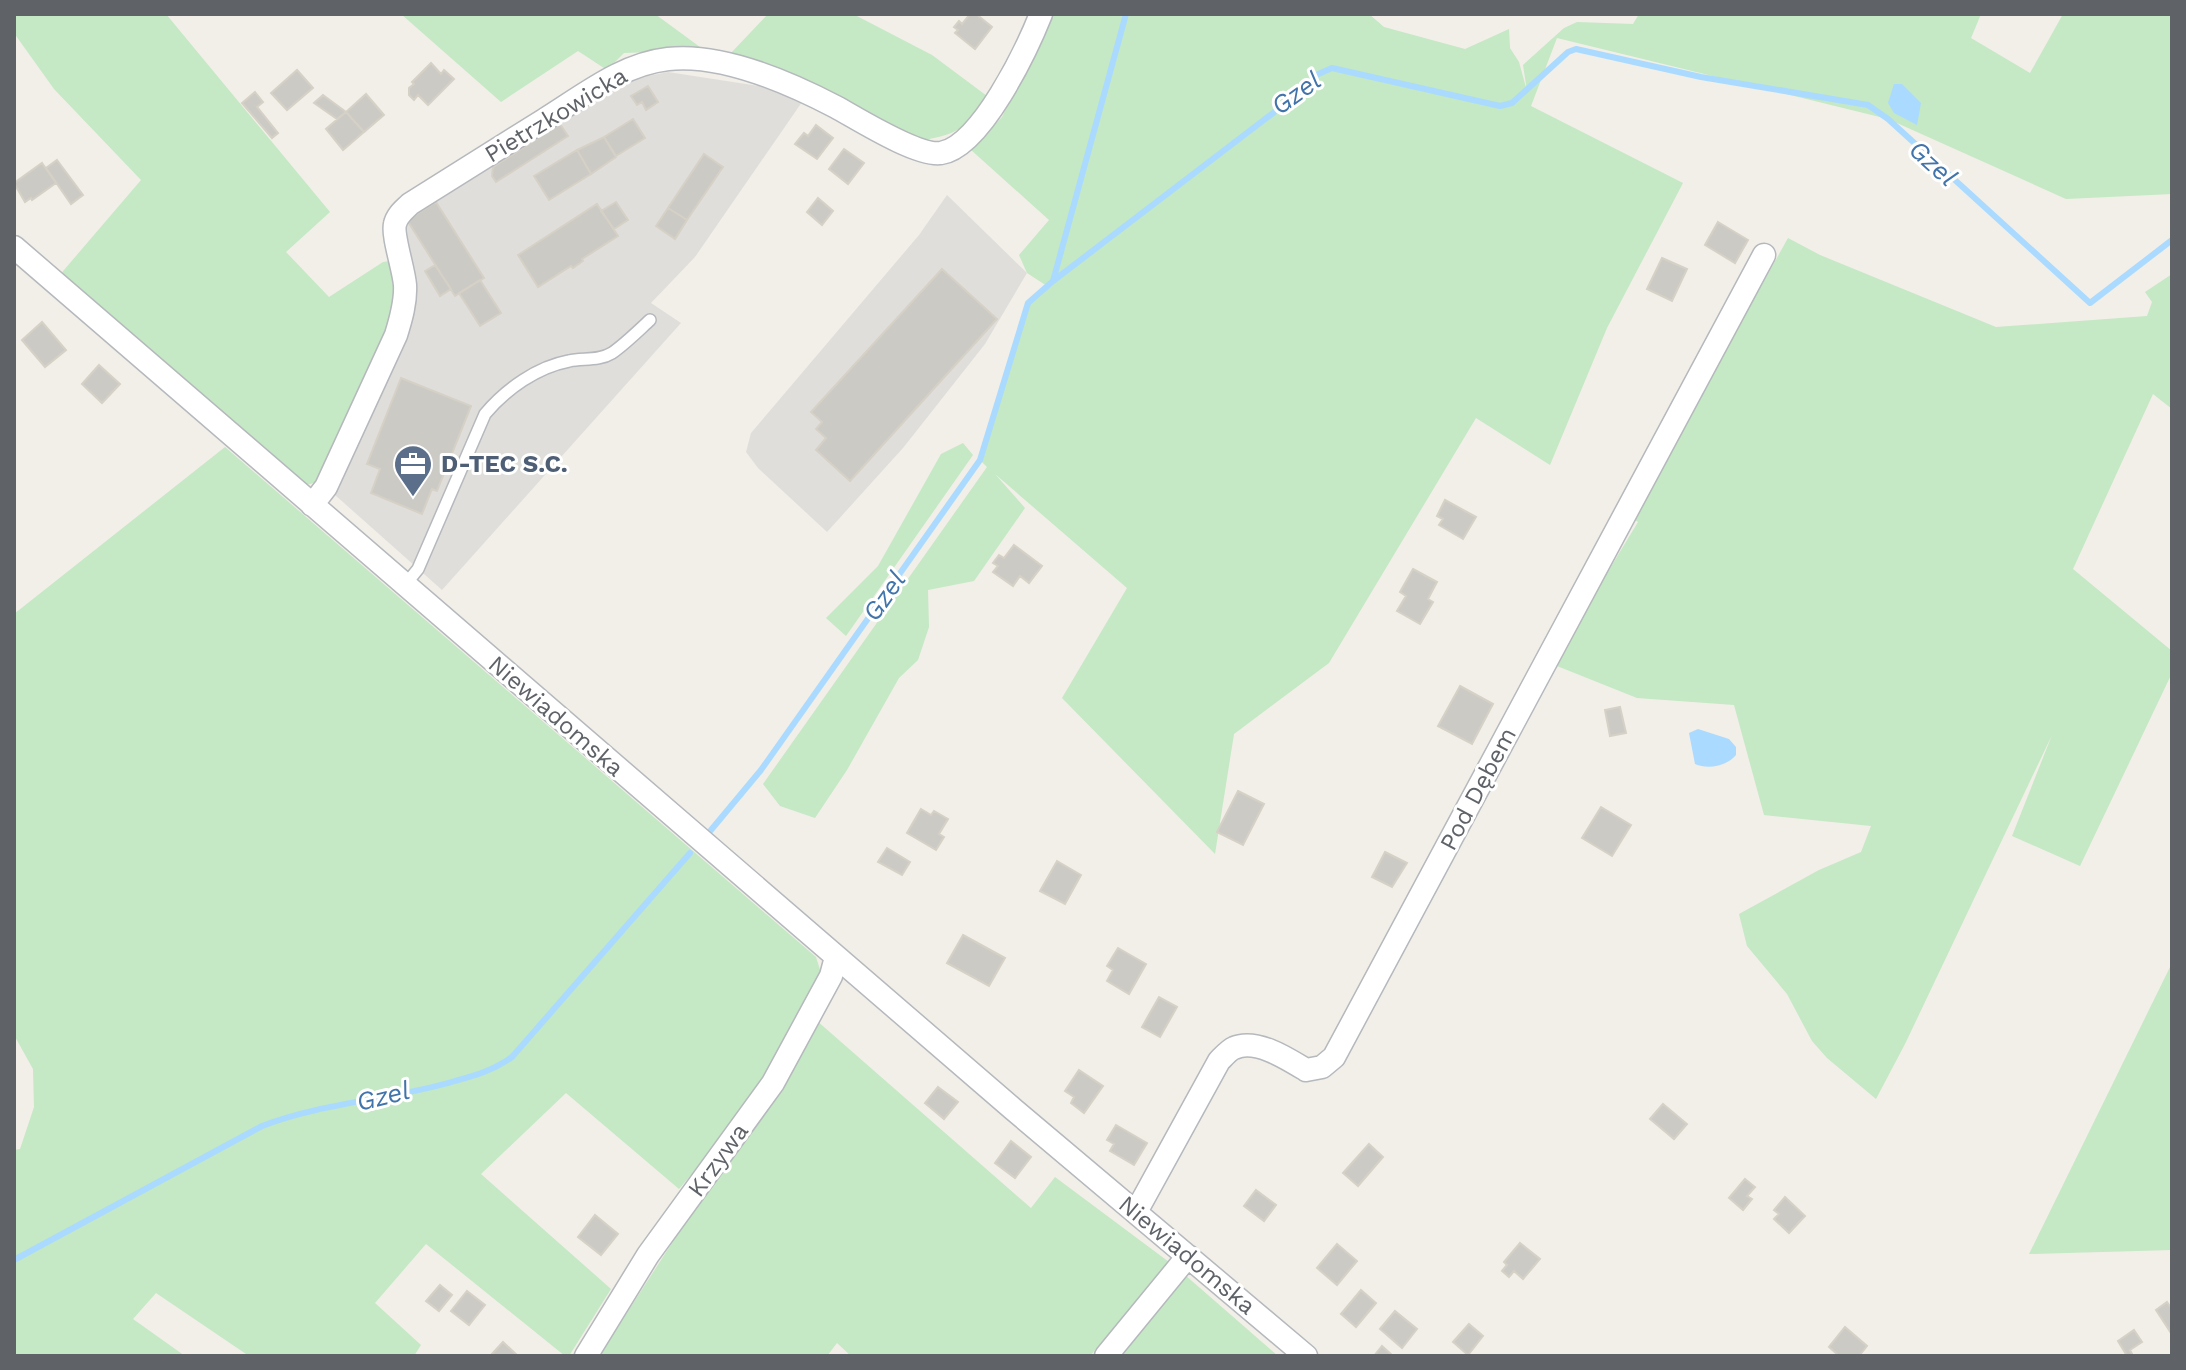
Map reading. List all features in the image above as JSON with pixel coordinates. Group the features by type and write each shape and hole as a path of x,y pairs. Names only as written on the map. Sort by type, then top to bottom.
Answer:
{"street":[{"name":"Pietrzkowicka","path":"312,505 326,487 396,335 405,285 394,231 395,222 410,204 624,70 667,59 706,59 785,84 899,141 924,152 939,154 971,136 996,103 1041,14"},
{"name":"Niewiadomska","path":"14,247 951,1056 1306,1356"},
{"name":"Pod Dębem","path":"1136,1212 1219,1061 1233,1048 1250,1046 1282,1056 1306,1070 1322,1067 1334,1057 1764,255"},
{"name":"Krzywa","path":"586,1356 648,1255 773,1083 825,986 836,957"},
{"path":"1106,1356 1188,1256"}],"lane":[{"path":"405,585 418,569 485,414 493,404 538,372 568,361 598,358 611,353 650,320"}],"shaded area":[{"path":"668,72 759,86 802,102 695,257 651,303 681,323 442,590 326,487 413,296 401,231 408,215 608,92 643,77"},
{"path":"947,195 1027,273 985,344 903,448 827,532 758,468 746,452 751,433 919,235"}],"green space":[{"path":"14,14 166,14 330,212 286,252 329,297 383,262 390,261 397,293 390,318 365,384 320,481 307,485 58,277 141,180 54,89 14,33"},
{"path":"401,14 655,14 704,50 624,53 607,70 578,51 501,102"},
{"path":"768,14 853,14 932,55 987,96 962,127 924,140 730,54"},
{"path":"1051,14 1369,14 1384,27 1465,49 1509,29 1510,48 1519,62 1527,91 1523,65 1564,28 1577,22 1633,24 1639,14 1981,14 1971,38 2030,73 2063,14 2172,14 2172,194 2066,199 1888,119 1557,38 1531,106 1683,183 1607,328 1550,465 1476,418 1329,663 1234,734 1215,854 1062,698 1127,588 995,474 1025,508 974,581 928,590 929,627 918,660 899,678 847,770 815,818 780,806 763,784 987,467 980,460 1028,303 1047,286 1027,273 1019,255 1049,220 970,149 1002,117"},
{"path":"1788,238 1820,255 1996,327 2147,316 2152,302 2145,292 2172,274 2172,409 2153,394 2073,569 2172,651 2172,673 2080,866 2012,836 2052,735 1876,1099 1827,1058 1812,1041 1787,994 1747,946 1739,914 1819,870 1861,852 1871,826 1764,815 1734,705 1637,698 1552,664 1638,522 1632,518"},
{"path":"963,443 973,455 846,636 826,618 878,566 941,454"},
{"path":"225,447 816,957 821,973 773,1064 724,1136 679,1189 566,1093 481,1174 611,1289 569,1356 565,1356 426,1244 375,1303 421,1345 414,1356 249,1356 156,1293 133,1319 185,1356 14,1356 14,1150 20,1149 34,1107 33,1069 14,1035 14,614"},
{"path":"2172,963 2172,1250 2029,1254"},
{"path":"816,1020 1031,1208 1055,1177 1169,1262 1090,1356 851,1356 837,1343 827,1356 599,1356"},
{"path":"1177,1268 1278,1356 1115,1356"}],"water":[{"path":"1894,84 1902,84 1921,103 1917,125 1894,113 1888,103"},
{"path":"1698,729 1729,739 1736,747 1736,755 1717,766 1695,764 1689,733"}],"building":[{"path":"970,14 976,14 992,27 975,49 955,33 958,30 954,27 959,21 962,24"},
{"path":"431,63 441,74 444,70 454,79 428,105 418,95 414,100 409,95 409,88"},
{"path":"297,70 313,88 287,110 271,93"},
{"path":"648,86 658,102 646,110 642,102 637,105 631,96"},
{"path":"255,92 263,102 257,107 278,133 272,138 242,103"},
{"path":"366,94 384,115 364,132 346,112"},
{"path":"323,95 346,112 337,119 314,103"},
{"path":"346,112 364,132 343,150 326,129"},
{"path":"633,119 645,138 616,156 604,137"},
{"path":"560,124 568,136 496,182 492,176 493,167"},
{"path":"816,125 833,138 817,159 795,144 804,133 808,136"},
{"path":"604,137 616,157 591,174 577,150"},
{"path":"844,149 864,163 848,184 829,169"},
{"path":"577,150 591,174 549,200 534,176"},
{"path":"704,154 723,167 687,220 668,208"},
{"path":"57,160 83,195 71,204 46,168"},
{"path":"42,163 56,183 25,202 14,183"},
{"path":"818,198 833,211 822,225 807,212"},
{"path":"436,202 484,278 455,296 407,220"},
{"path":"616,202 628,220 614,229 601,211"},
{"path":"597,204 618,236 573,268 571,266 538,287 518,255"},
{"path":"668,208 687,220 675,239 656,226"},
{"path":"1718,222 1748,240 1735,263 1705,245"},
{"path":"1662,258 1687,269 1672,301 1647,289"},
{"path":"435,265 451,289 440,296 425,271"},
{"path":"942,269 997,319 850,481 816,450 826,438 816,429 822,422 811,412"},
{"path":"480,280 501,313 480,326 459,293"},
{"path":"42,322 66,350 45,367 22,340"},
{"path":"99,365 120,384 102,403 82,384"},
{"path":"401,378 471,406 437,491 432,489 422,514 371,493 380,469 367,464"},
{"path":"1445,500 1476,517 1463,539 1439,525 1443,519 1437,516"},
{"path":"1014,545 1042,566 1029,583 1020,576 1013,586 993,572 998,566 993,563 999,555 1004,558"},
{"path":"1413,569 1437,582 1428,599 1433,602 1420,624 1397,611 1406,596 1400,592"},
{"path":"1460,686 1493,704 1472,744 1438,726"},
{"path":"1620,707 1626,733 1610,736 1605,710"},
{"path":"1238,791 1264,804 1243,845 1217,832"},
{"path":"1601,807 1631,825 1612,856 1582,838"},
{"path":"921,809 931,815 934,811 948,819 939,834 944,837 936,850 907,833"},
{"path":"887,848 910,862 902,875 878,862"},
{"path":"1385,852 1407,863 1392,887 1372,877"},
{"path":"1057,861 1081,875 1065,904 1040,891"},
{"path":"963,935 1005,958 989,986 947,963"},
{"path":"1118,948 1146,964 1129,994 1107,981 1113,970 1107,966"},
{"path":"1159,997 1177,1007 1160,1037 1142,1027"},
{"path":"1079,1070 1103,1086 1084,1113 1071,1103 1074,1097 1065,1091"},
{"path":"938,1087 958,1102 944,1119 925,1103"},
{"path":"1663,1104 1687,1124 1674,1139 1650,1119"},
{"path":"1116,1125 1147,1143 1134,1165 1110,1151 1114,1144 1107,1140"},
{"path":"1011,1141 1031,1157 1015,1178 995,1163"},
{"path":"1369,1144 1383,1157 1358,1186 1343,1173"},
{"path":"1745,1179 1755,1187 1747,1196 1752,1199 1743,1210 1729,1198"},
{"path":"1256,1190 1276,1205 1264,1221 1244,1206"},
{"path":"1785,1197 1805,1216 1789,1233 1774,1219 1779,1214 1774,1210"},
{"path":"595,1215 618,1234 601,1255 578,1237"},
{"path":"1520,1243 1540,1259 1523,1279 1514,1271 1509,1277 1502,1271 1507,1265 1504,1262"},
{"path":"1337,1244 1357,1261 1337,1285 1317,1268"},
{"path":"440,1285 452,1295 439,1311 426,1301"},
{"path":"1361,1290 1376,1303 1356,1327 1341,1314"},
{"path":"467,1291 485,1305 469,1325 451,1311"},
{"path":"2167,1302 2172,1309 2171,1333 2156,1310"},
{"path":"1395,1311 1417,1329 1402,1348 1380,1329"},
{"path":"1469,1324 1483,1336 1468,1355 1453,1342"},
{"path":"1845,1327 1867,1346 1859,1356 1839,1356 1829,1347"},
{"path":"2134,1330 2142,1342 2130,1350 2133,1356 2127,1356 2118,1341"},
{"path":"503,1342 518,1356 490,1356"},
{"path":"1382,1346 1392,1355 1391,1356 1374,1356"}],"waterway":[{"path":"1053,281 1126,14"},
{"name":"Gzel","path":"711,830 761,770 980,460 1028,303 1298,94 1316,75 1332,68 1500,106 1512,103 1568,52 1576,49 1701,77 1868,105 1888,119 2090,303 2172,240"},
{"name":"Gzel","path":"14,1260 262,1126 309,1112 431,1087 478,1074 505,1062 690,853"}],"place":[{"name":"D-TEC S.C.","path":"413,498"}]}
